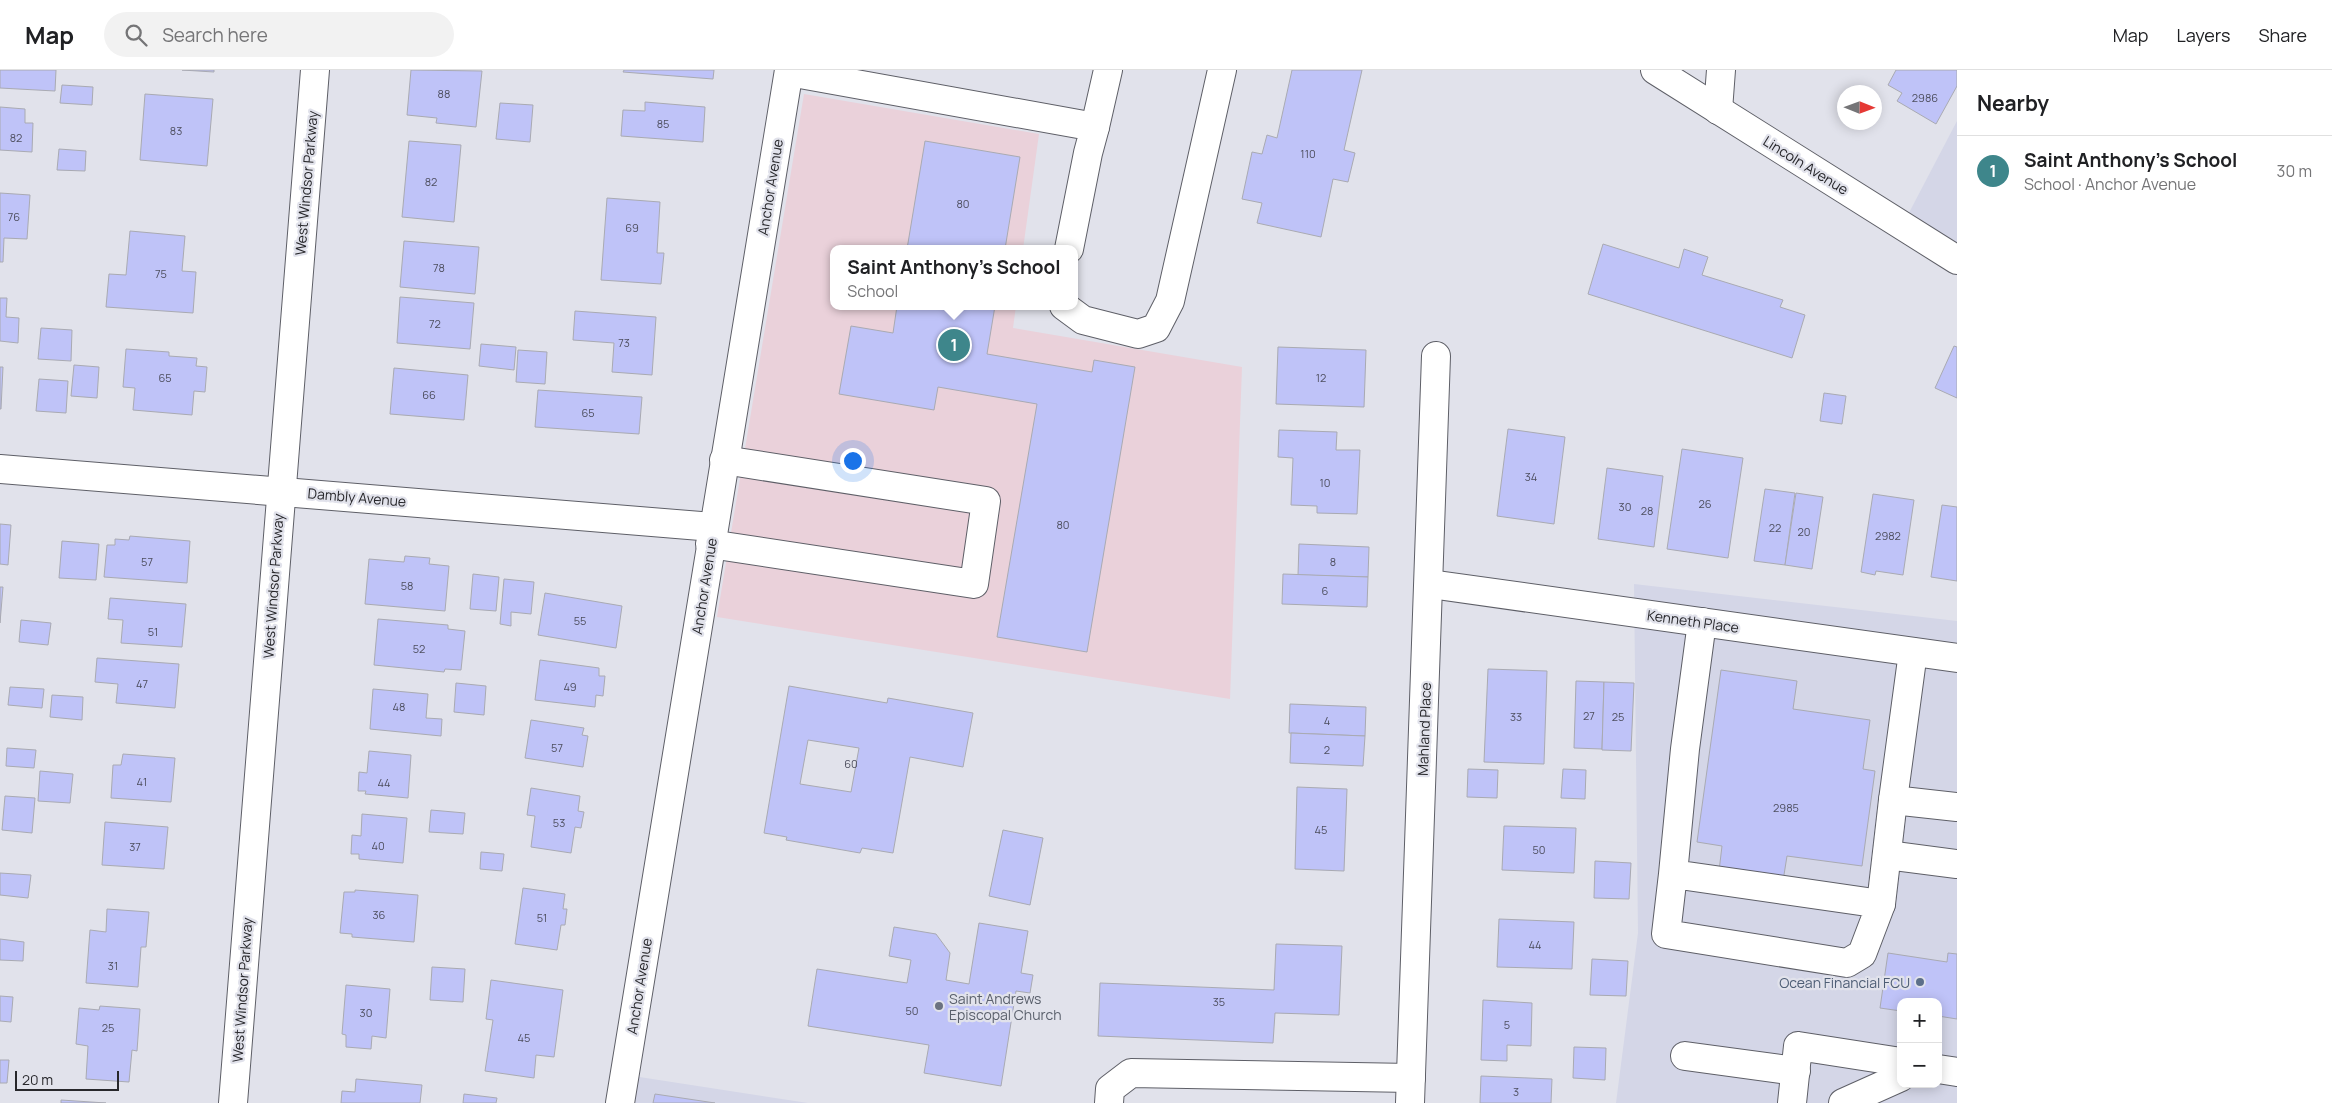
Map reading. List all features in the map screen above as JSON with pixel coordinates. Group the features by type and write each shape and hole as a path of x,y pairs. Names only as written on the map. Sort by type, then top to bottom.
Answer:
{"street":[{"name":"West Windsor Parkway","path":"233,1103 315,70"},
{"path":"1070,245 1088,153 1108,70"},
{"path":"1069,310 1083,320 1138,334 1156,328 1170,301 1222,70"},
{"name":"Lincoln Avenue","path":"1654,70 1957,260"},
{"path":"1718,110 1721,70"},
{"path":"789,71 1095,126"},
{"name":"Anchor Avenue","path":"620,1103 789,71"},
{"name":"Mahland Place","path":"1411,1091 1430,584 1436,356"},
{"name":"Dambly Avenue","path":"0,469 281,491 712,535 974,584 986,501 724,460"},
{"name":"Kenneth Place","path":"1430,584 1957,658"},
{"path":"1702,622 1685,749 1666,934 1847,963 1862,954 1880,904 1913,652"},
{"path":"1893,800 1957,807"},
{"path":"1887,855 1957,864"},
{"path":"1673,874 1880,904"},
{"path":"1792,1103 1798,1046 1897,1061"},
{"path":"1685,1056 1796,1070"},
{"path":"1942,1070 1957,1072"},
{"path":"1110,1103 1110,1089 1131,1072 1411,1091"},
{"path":"1843,1103 1897,1079"}],"shaded area":[{"path":"804,94 1039,134 1024,245 830,245 830,310 1015,310 1013,328 1242,367 1230,699 717,617"},
{"path":"1957,121 1957,267 1900,230"},
{"path":"1634,584 1957,621 1957,1103 1616,1103 1638,933"},
{"path":"620,1074 808,1103 615,1103"}],"building":[{"path":"0,70 56,70 55,91 0,88"},
{"path":"182,70 214,70 214,72"},
{"path":"411,70 482,71 476,127 436,123 437,118 407,115"},
{"path":"624,70 714,70 713,79 623,72"},
{"path":"1292,70 1362,70 1344,150 1355,153 1348,182 1333,179 1321,237 1257,223 1262,203 1242,199 1252,152 1262,154 1267,135 1277,138"},
{"path":"1896,70 1957,70 1957,86 1936,124 1897,101 1902,93 1888,85"},
{"path":"62,85 93,87 92,105 60,103"},
{"path":"145,94 213,99 207,166 140,160"},
{"path":"645,102 705,107 703,142 621,136 623,110 645,111"},
{"path":"500,103 533,105 530,142 496,139"},
{"path":"0,107 25,109 25,123 33,123 32,152 0,150"},
{"path":"409,141 461,145 454,222 402,217"},
{"path":"925,141 1020,157 1006,245 908,245"},
{"path":"59,149 86,151 85,171 57,170"},
{"path":"0,193 30,195 27,239 4,238 3,262 0,262"},
{"path":"607,198 660,202 657,253 664,253 661,284 601,280"},
{"path":"130,231 185,236 182,271 196,272 193,313 106,307 109,274 126,275"},
{"path":"404,241 479,247 475,294 400,287"},
{"path":"1603,244 1679,268 1684,249 1708,257 1702,275 1783,300 1780,307 1805,315 1792,358 1588,294"},
{"path":"400,297 474,303 470,349 397,343"},
{"path":"0,298 7,298 6,317 19,318 18,343 0,341"},
{"path":"896,310 994,310 987,354 1092,372 1094,360 1135,367 1087,652 997,637 1037,404 938,387 934,410 839,394 851,326 893,333"},
{"path":"575,311 656,317 652,375 612,372 614,343 573,340"},
{"path":"41,328 72,330 71,361 38,359"},
{"path":"481,344 516,347 514,370 479,366"},
{"path":"1954,346 1957,347 1957,398 1935,388"},
{"path":"1278,347 1366,350 1364,407 1276,404"},
{"path":"126,349 169,352 169,356 197,358 196,366 207,367 205,392 194,391 192,415 133,410 135,388 123,387"},
{"path":"518,350 547,352 545,384 516,382"},
{"path":"74,365 99,367 97,398 71,396"},
{"path":"0,367 3,367 1,409 0,409"},
{"path":"394,368 468,375 464,420 390,414"},
{"path":"39,379 68,381 66,413 36,411"},
{"path":"538,390 642,397 639,434 535,427"},
{"path":"1824,393 1846,396 1842,424 1820,421"},
{"path":"1508,429 1565,437 1554,524 1497,516"},
{"path":"1279,430 1337,432 1336,450 1360,450 1357,514 1317,513 1317,506 1291,505 1293,458 1278,457"},
{"path":"1682,449 1743,458 1728,558 1667,549"},
{"path":"1607,468 1663,476 1654,547 1598,539"},
{"path":"1765,489 1795,493 1785,565 1754,561"},
{"path":"1796,493 1823,497 1812,569 1785,565"},
{"path":"1873,494 1914,500 1903,575 1876,571 1875,575 1861,572"},
{"path":"1942,505 1957,507 1957,581 1931,577"},
{"path":"0,524 11,525 8,565 0,564"},
{"path":"130,536 190,541 187,583 104,577 107,545 115,545 115,539 129,540"},
{"path":"62,541 99,544 96,580 59,578"},
{"path":"1299,544 1369,547 1368,577 1298,575"},
{"path":"405,556 430,558 429,564 449,566 445,611 365,604 369,559 404,562"},
{"path":"473,574 499,577 496,611 470,609"},
{"path":"1283,574 1368,577 1367,607 1282,604"},
{"path":"504,579 534,582 531,614 511,612 511,626 500,624"},
{"path":"0,587 3,587 0,623"},
{"path":"545,593 622,606 616,648 538,635"},
{"path":"110,598 186,604 182,647 121,643 123,620 108,619"},
{"path":"378,619 448,625 448,629 465,631 461,670 445,669 444,672 374,665"},
{"path":"21,620 51,623 48,645 19,642"},
{"path":"97,658 179,664 175,708 116,703 118,684 95,682"},
{"path":"540,660 599,668 599,676 605,676 603,696 596,695 595,707 535,700"},
{"path":"1488,669 1547,671 1544,764 1484,762"},
{"path":"1721,670 1797,681 1793,709 1870,720 1863,769 1875,771 1862,866 1787,856 1783,881 1719,871 1722,846 1697,842"},
{"path":"1576,681 1604,682 1602,749 1574,748"},
{"path":"1604,682 1634,683 1631,751 1602,750"},
{"path":"456,683 486,686 484,715 454,712"},
{"path":"789,686 887,703 888,698 973,713 963,767 910,757 893,853 862,848 860,853 786,840 787,837 764,833","holes":["808,740 859,748 851,792 800,784"]},
{"path":"10,687 44,689 42,708 8,705"},
{"path":"373,689 428,694 426,718 442,719 441,736 370,729"},
{"path":"52,695 83,697 82,720 50,717"},
{"path":"1290,704 1366,707 1365,736 1289,733"},
{"path":"531,720 584,728 582,735 588,736 583,767 525,758"},
{"path":"1291,733 1365,736 1363,766 1290,763"},
{"path":"7,748 36,750 34,768 6,766"},
{"path":"369,751 411,755 408,798 365,794 366,791 358,791 359,772 367,773"},
{"path":"123,754 175,758 171,802 111,798 113,765 121,765"},
{"path":"1468,769 1498,770 1497,798 1467,797"},
{"path":"1563,769 1586,770 1585,799 1561,798"},
{"path":"40,771 73,774 70,803 38,801"},
{"path":"1297,787 1347,789 1344,871 1295,869"},
{"path":"531,788 580,796 578,811 584,812 581,828 575,827 571,853 531,847 535,816 527,815"},
{"path":"5,796 35,798 32,833 2,830"},
{"path":"431,810 465,813 463,834 429,832"},
{"path":"362,814 407,818 403,863 359,859 359,854 351,854 352,835 361,836"},
{"path":"105,822 168,827 164,869 102,865"},
{"path":"1504,826 1576,828 1574,873 1502,870"},
{"path":"1003,830 1043,838 1030,905 989,896"},
{"path":"481,852 504,854 502,871 480,869"},
{"path":"1595,861 1631,863 1629,899 1594,898"},
{"path":"0,873 31,875 28,898 0,895"},
{"path":"523,888 565,894 563,909 567,909 565,925 561,925 557,950 515,944"},
{"path":"355,890 418,895 414,942 352,937 352,934 340,933 344,892 355,892"},
{"path":"107,909 149,912 146,947 141,947 138,987 86,983 90,930 106,932"},
{"path":"1499,919 1574,922 1572,969 1497,967"},
{"path":"979,923 1028,931 1021,973 1033,975 1030,993 1016,991 1001,1086 924,1073 929,1045 808,1026 817,969 907,983 911,960 889,956 894,927 936,934 950,953 946,980 969,984"},
{"path":"0,939 24,942 23,961 0,960"},
{"path":"1276,944 1342,946 1339,1015 1275,1013 1273,1043 1098,1036 1100,983 1274,990"},
{"name":"Ocean Financial FCU","path":"1888,953 1947,962 1948,953 1957,954 1957,1019 1942,1017 1942,998 1897,998 1897,1010 1880,1008"},
{"path":"1592,959 1628,961 1626,996 1590,995"},
{"path":"432,967 465,969 463,1002 430,1000"},
{"path":"491,980 563,990 554,1057 536,1055 534,1078 485,1071 493,1020 486,1019"},
{"path":"346,985 390,989 386,1038 372,1036 371,1049 346,1047 346,1035 342,1034"},
{"path":"0,996 13,997 11,1022 0,1021"},
{"path":"1483,1000 1532,1003 1531,1046 1507,1045 1507,1061 1481,1060"},
{"path":"100,1006 140,1009 137,1051 132,1050 129,1082 86,1079 88,1046 76,1044 79,1008 99,1010"},
{"path":"1574,1047 1606,1048 1605,1080 1573,1078"},
{"path":"0,1060 9,1060 7,1083 0,1083"},
{"path":"1481,1076 1552,1079 1551,1103 1480,1103"},
{"path":"356,1079 422,1085 420,1103 341,1103 342,1091 355,1092"},
{"path":"464,1094 497,1098 496,1103 463,1103"},
{"path":"655,1094 715,1103 653,1103"},
{"path":"61,1100 106,1103 61,1103"}],"place":[{"name":"Saint Anthony's School","path":"954,345"},
{"name":"Ocean Financial FCU","path":"1920,982"},
{"name":"Saint Andrews Episcopal Church","path":"939,1006"}]}
